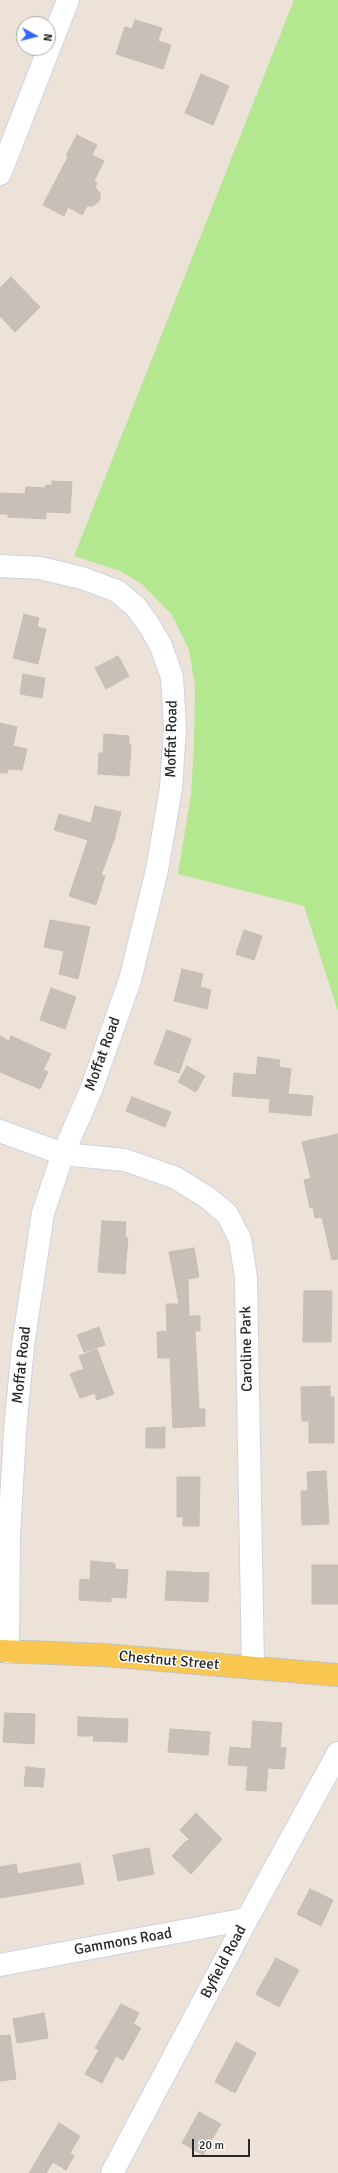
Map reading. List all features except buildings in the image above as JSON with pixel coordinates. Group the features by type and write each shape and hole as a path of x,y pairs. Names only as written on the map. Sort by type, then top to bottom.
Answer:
{"main road":[{"name":"Chestnut Street","path":"4,1652 104,1655 338,1675"}],"street":[{"path":"0,174 68,0"},
{"name":"Moffat Road","path":"0,566 40,568 64,573 117,591 136,607 162,646 172,676 175,728 171,788 158,870 130,980 91,1090 63,1154 43,1213 23,1345 14,1432 4,1652"},
{"name":"Caroline Park","path":"0,1131 63,1154 125,1160 176,1178 208,1198 227,1214 240,1239 246,1278 254,1668"},
{"name":"Byfield Road","path":"112,2173 247,1919 338,1753"},
{"name":"Gammons Road","path":"0,1964 247,1919"}],"green space":[{"path":"294,0 338,0 338,1011 304,906 178,874 191,794 194,746 195,686 189,650 172,615 143,585 120,571 74,556"}]}
